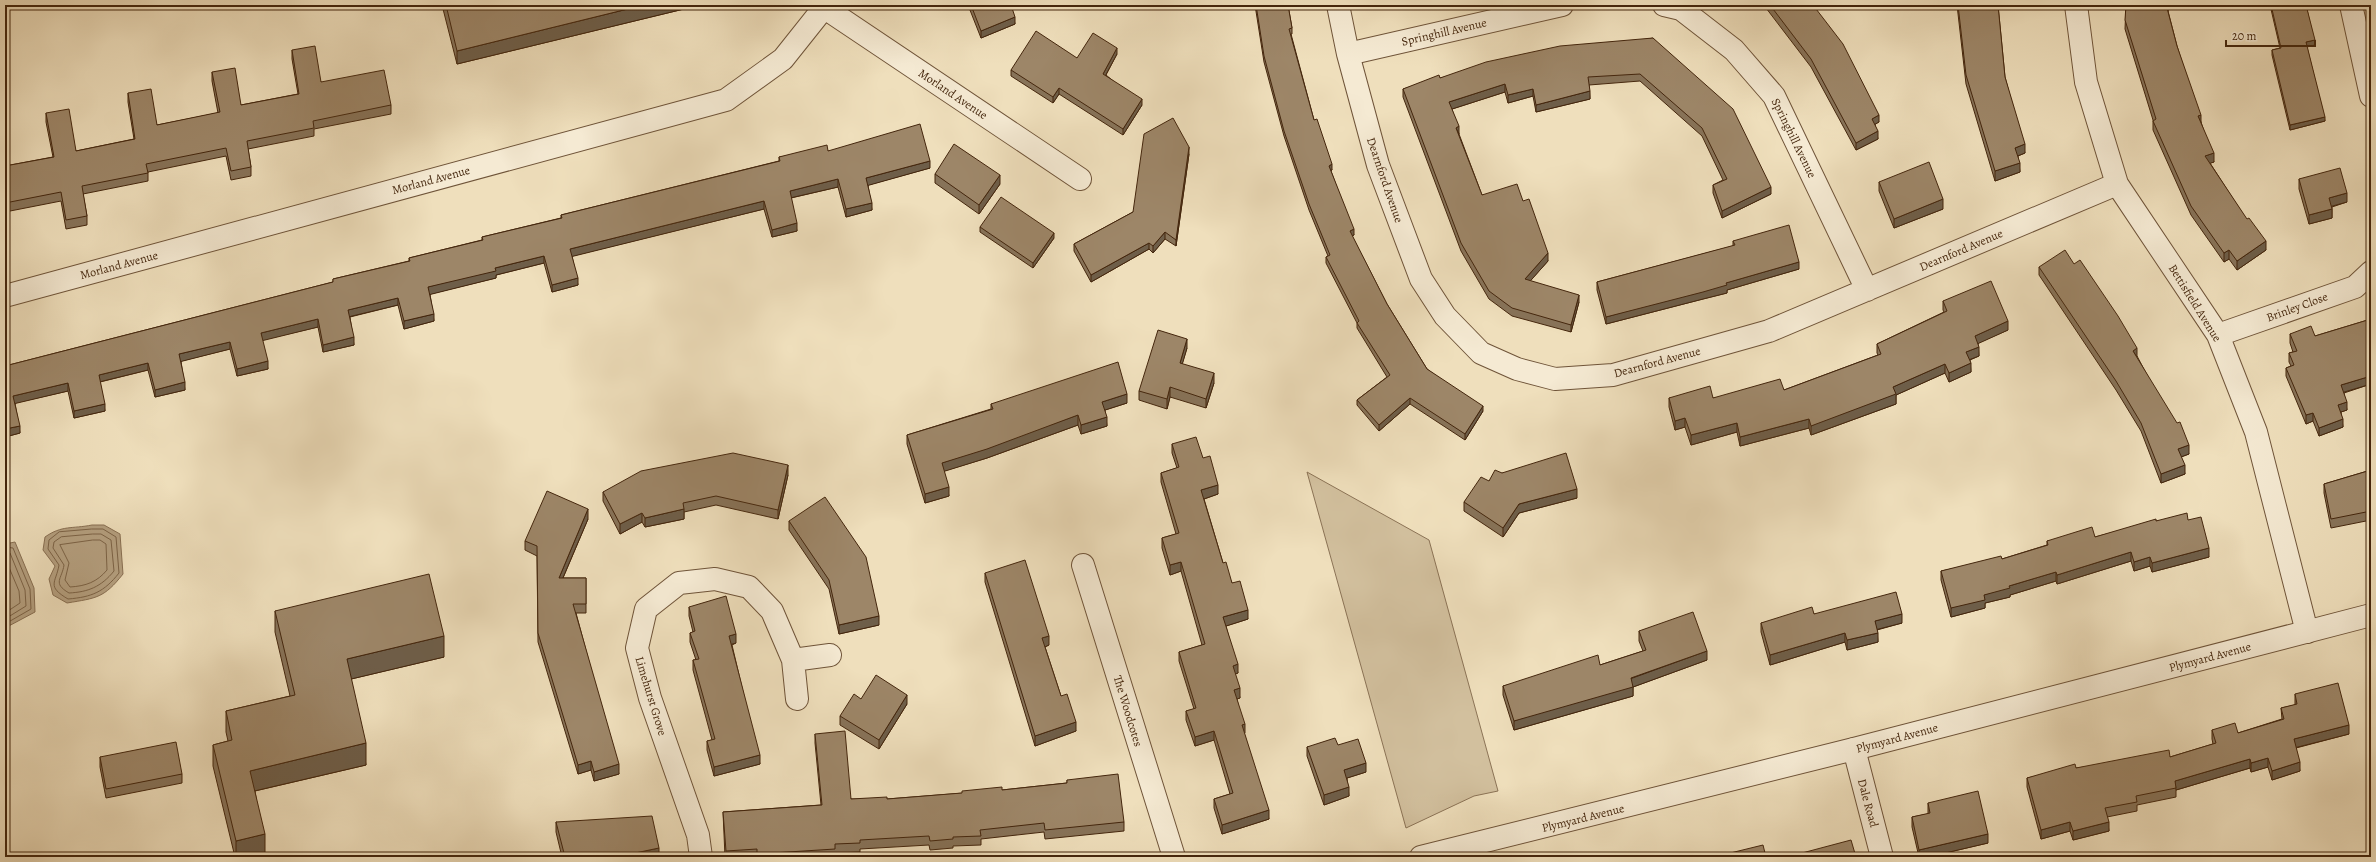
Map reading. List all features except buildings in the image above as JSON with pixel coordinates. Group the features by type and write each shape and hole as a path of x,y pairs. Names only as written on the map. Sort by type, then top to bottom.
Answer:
{"street":[{"name":"Dearnford Avenue","path":"1338,5 1348,54 1378,165 1421,279 1445,316 1481,353 1517,369 1554,379 1613,375 1769,331 2117,184"},
{"name":"Springhill Avenue","path":"1348,54 1562,5"},
{"name":"Springhill Avenue","path":"1664,5 1681,9 1734,50 1774,96 1867,290"},
{"name":"Bettisfield Avenue","path":"2076,5 2086,82 2117,184 2218,336 2256,432 2307,632"},
{"path":"2351,5 2371,96"},
{"name":"Morland Avenue","path":"5,296 726,100 783,59 826,6 1080,179"},
{"name":"Brinley Close","path":"2218,336 2355,287 2371,272"},
{"name":"The Woodcotes","path":"1083,565 1174,857"},
{"name":"Limehurst Grove","path":"701,857 698,835 650,698 637,648 646,609 679,583 715,579 749,587 772,611 793,660 797,699"},
{"name":"Plymyard Avenue","path":"1422,857 1854,749 2371,615"},
{"path":"793,660 830,656"},
{"name":"Dale Road","path":"1854,749 1882,857"}],"shaded area":[{"path":"1307,472 1429,540 1498,791 1474,796 1406,828"}],"water":[{"path":"104,525 120,534 123,574 110,588 99,596 67,603 53,595 49,579 55,566 43,550 45,537 62,529"},
{"path":"15,542 34,588 35,612 5,628 5,544"}]}
